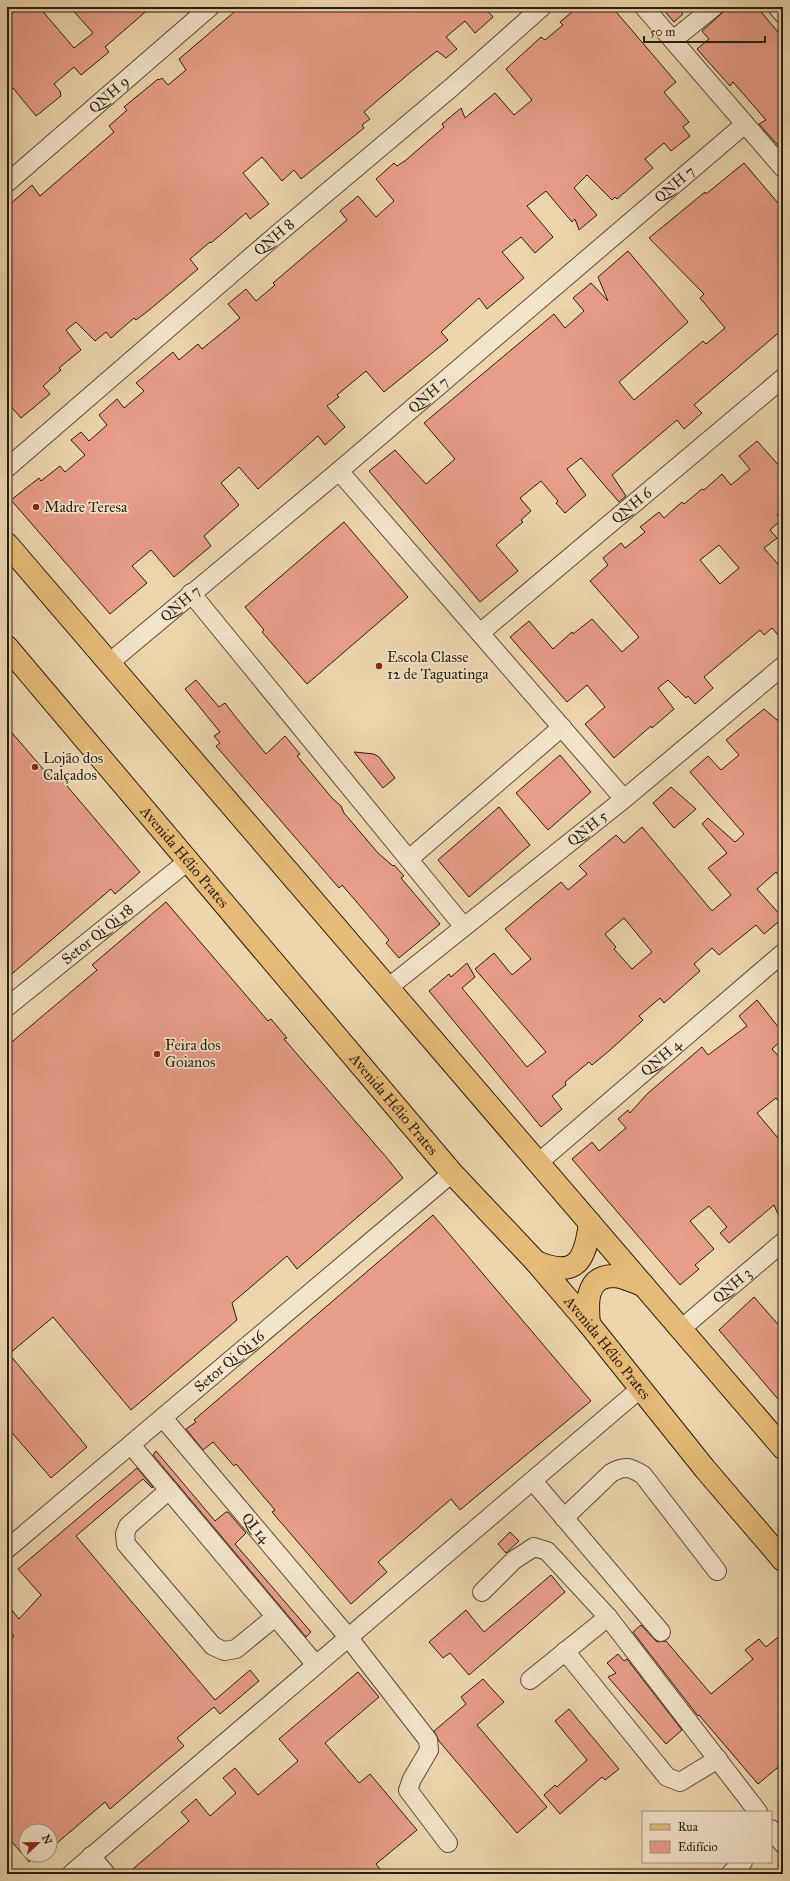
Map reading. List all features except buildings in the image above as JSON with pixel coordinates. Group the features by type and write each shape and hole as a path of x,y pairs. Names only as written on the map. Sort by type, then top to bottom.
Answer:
{"main road":[{"path":"7,544 389,987 783,1448"},
{"name":"Avenida Hélio Prates","path":"7,647 452,1173 536,1262 589,1324 705,1469 783,1560"},
{"path":"536,1262 552,1268 562,1268 576,1264 584,1256 588,1244 590,1223"},
{"path":"589,1324 586,1303 590,1289 600,1280 613,1276 643,1285"}],"street":[{"name":"QNH 9","path":"7,183 210,7"},
{"name":"QNH 8","path":"7,468 542,7"},
{"path":"644,7 783,168"},
{"path":"673,40 714,7"},
{"path":"777,7 783,14"},
{"name":"QNH 7","path":"109,663 339,471 745,124"},
{"name":"QNH 6","path":"480,633 783,378"},
{"path":"339,471 624,799"},
{"path":"191,593 464,927"},
{"name":"QNH 5","path":"389,987 624,799 783,666"},
{"path":"408,859 562,727"},
{"name":"Setor Qi Qi 18","path":"7,1007 188,861"},
{"name":"QNH 4","path":"538,1163 783,953"},
{"name":"Setor Qi Qi 16","path":"7,1549 452,1173"},
{"name":"QNH 3","path":"682,1330 783,1242"},
{"path":"71,1874 641,1388"},
{"name":"QI 14","path":"162,1418 348,1637 428,1740 429,1750 412,1779 408,1790 448,1843"},
{"path":"131,1445 316,1665"},
{"path":"564,1518 611,1473 621,1468 632,1468 643,1475 717,1571"},
{"path":"532,1481 661,1632"},
{"path":"169,1490 128,1526 124,1534 126,1544 213,1646 224,1651 236,1649 275,1616"},
{"path":"482,1592 514,1560 534,1547 547,1551 608,1617 757,1811"},
{"path":"530,1680 608,1617"},
{"path":"565,1651 667,1777 680,1782 718,1759"},
{"path":"91,1856 106,1874"},
{"path":"730,1874 742,1863"}],"place":[{"name":"Madre Teresa","path":"36,507"},
{"name":"Escola Classe 12 de Taguatinga","path":"379,666"},
{"name":"Lojão dos Calçados","path":"35,767"},
{"name":"Feira dos Goianos","path":"157,1054"}]}
